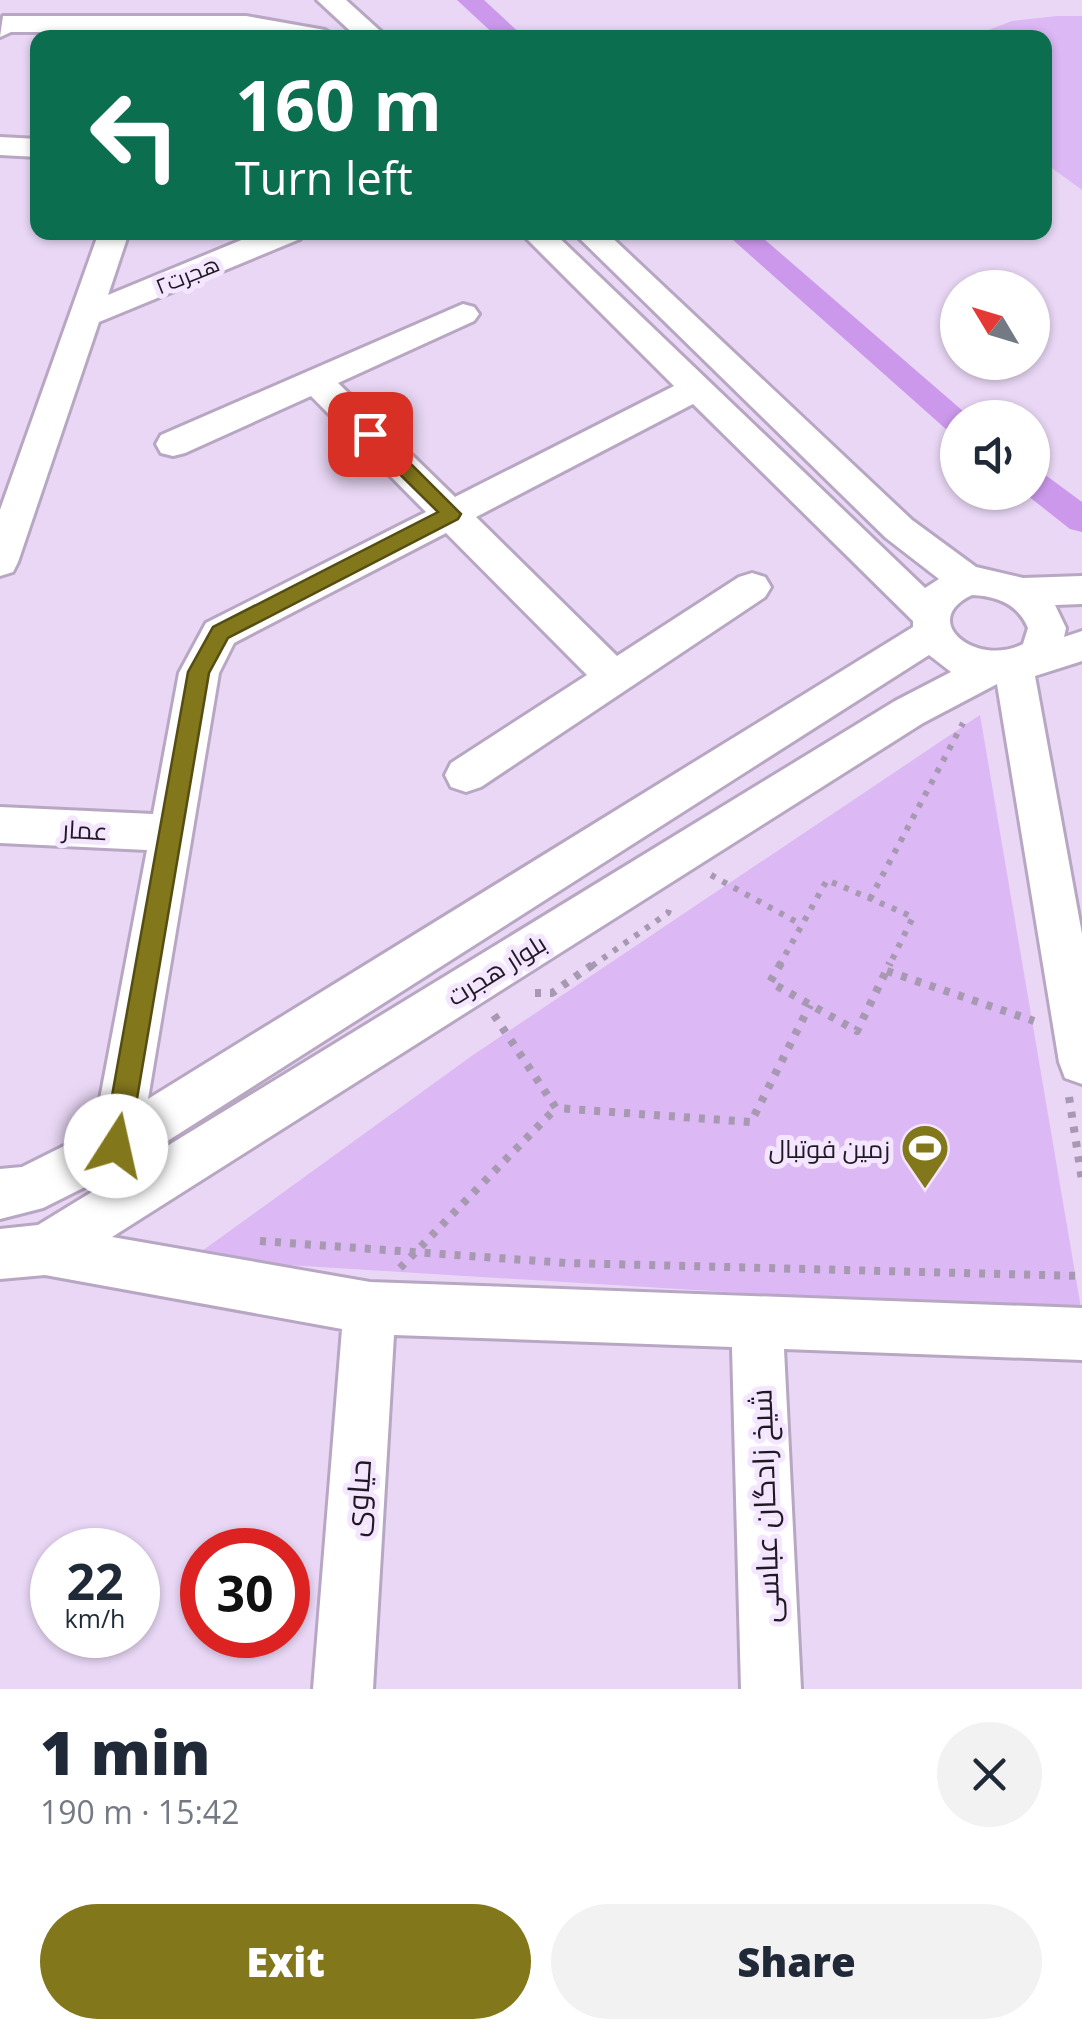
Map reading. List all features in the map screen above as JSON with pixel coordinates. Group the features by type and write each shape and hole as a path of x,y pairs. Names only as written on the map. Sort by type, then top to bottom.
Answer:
{"street":[{"path":"330,0 346,18"},
{"path":"192,30 271,18 290,3 346,18"},
{"path":"0,29 2,24 157,30"},
{"path":"246,24 280,30"},
{"path":"0,146 30,148"},
{"path":"0,562 13,484 85,316 111,240"},
{"name":"هجرت۲","path":"85,316 270,240"},
{"path":"543,240 697,388 931,624 958,659 1013,673"},
{"path":"596,240 899,528 968,581"},
{"path":"173,444 462,314"},
{"path":"316,380 614,677"},
{"path":"116,1146 199,672 220,633 697,388"},
{"path":"931,624 941,592 968,581 985,580 1020,592 1082,590"},
{"path":"466,775 752,587"},
{"path":"1013,673 1046,642 1043,615 1020,592"},
{"name":"بلوار هجرت","path":"0,1194 26,1191 116,1146 931,624"},
{"name":"بلوار هجرت","path":"22,1252 480,990 909,712 1081,647"},
{"path":"1013,673 1076,1062"},
{"name":"عمار","path":"0,825 171,833"},
{"path":"22,1252 370,1308 1082,1334"},
{"name":"حیاوی","path":"343,1689 370,1308"},
{"name":"شیخ زادگان عباسی","path":"757,1323 771,1689"}],"path":[{"path":"870,899 977,697 1013,673"},
{"path":"480,990 552,992 581,973 668,913 683,857 802,925"},
{"path":"828,880 870,899 913,918 857,1032 770,982 828,880"},
{"path":"887,971 1076,1062 1082,1180"},
{"path":"480,990 556,1108"},
{"path":"370,1308 411,1253 556,1108 751,1122 810,1005"},
{"path":"251,1240 411,1253 710,1268 1082,1276"}],"shaded area":[{"path":"1082,16 1082,190 1052,168 1052,30 988,30 1012,21"},
{"path":"980,715 1082,1314 191,1259 473,1055"}],"waterway":[{"path":"469,0 504,30"},
{"path":"747,240 940,406"},
{"path":"1050,496 1082,520"}],"place":[{"name":"زمین فوتبال","path":"925,1190"}],"route":[{"path":"116,1146 199,672 220,633 452,514 370,434"}]}
